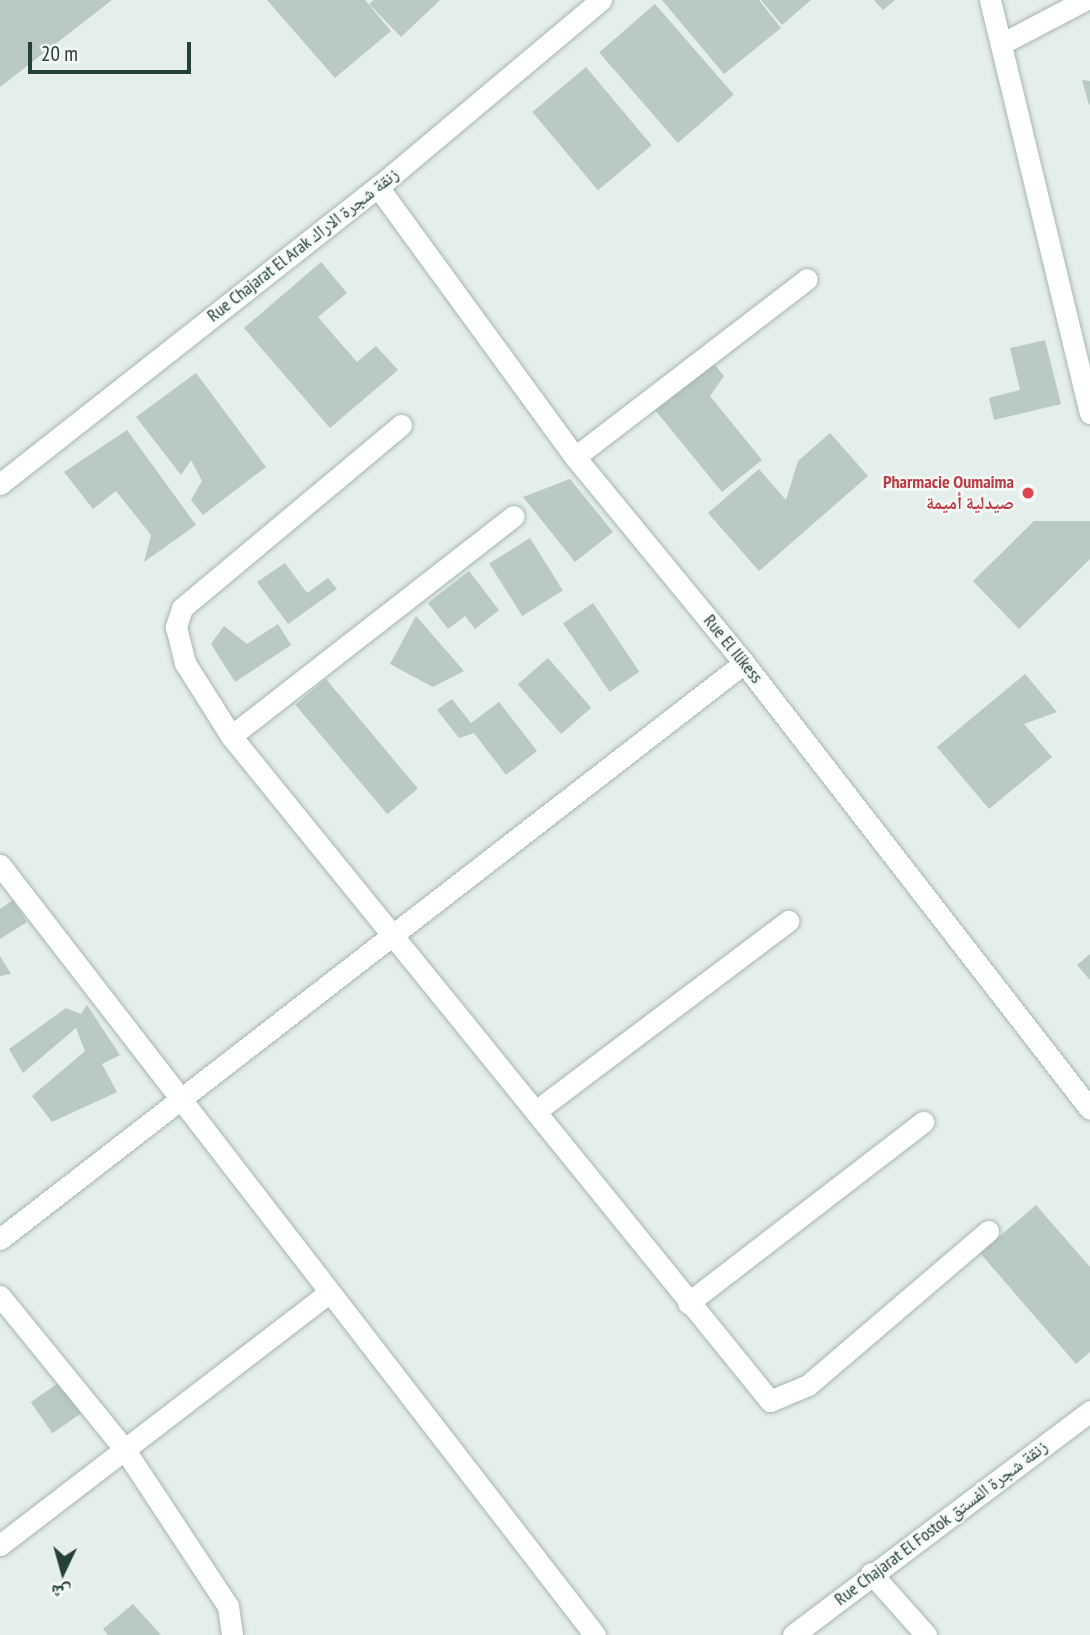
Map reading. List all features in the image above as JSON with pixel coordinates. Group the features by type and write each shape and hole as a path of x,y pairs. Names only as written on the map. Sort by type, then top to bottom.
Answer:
{"street":[{"name":"Rue Chajarat El Arak زنقة شجرة الاراك","path":"0,484 378,187 601,0"},
{"path":"990,0 1003,43 1090,413"},
{"path":"1003,43 1085,0"},
{"name":"Rue El Ilikess","path":"378,187 575,457 744,663 1090,1109"},
{"path":"575,457 807,279"},
{"path":"401,425 182,608 176,627 185,663 231,736 396,934 688,1303 770,1401 808,1385 988,1231"},
{"path":"231,736 514,516"},
{"path":"0,1239 744,663"},
{"path":"0,865 328,1293 596,1635"},
{"path":"536,1111 788,921"},
{"path":"688,1303 923,1122"},
{"path":"0,1545 328,1293"},
{"path":"0,1296 125,1450 228,1606 232,1635"},
{"name":"Rue Chajarat El Fostok زنقة شجرة الفستق","path":"793,1635 871,1573 1090,1411"},
{"path":"871,1573 926,1635"}],"building":[{"path":"0,0 112,0 0,87"},
{"path":"267,0 365,0 391,31 335,78"},
{"path":"374,0 440,0 401,37 369,4"},
{"path":"662,0 759,0 781,28 724,74"},
{"path":"761,0 811,0 782,25"},
{"path":"874,0 895,0 883,10"},
{"path":"655,4 734,95 678,143 599,53"},
{"path":"586,67 652,145 598,190 532,112"},
{"path":"1082,80 1090,81 1089,105"},
{"path":"321,262 347,293 318,317 357,362 376,346 398,370 330,428 244,328"},
{"path":"1045,340 1061,404 994,420 989,398 1020,390 1010,348"},
{"path":"714,364 724,376 710,396 762,460 722,492 655,410"},
{"path":"196,373 266,467 203,515 191,500 202,481 191,460 181,475 136,417"},
{"path":"127,430 196,525 144,562 151,535 116,491 93,509 64,472"},
{"path":"830,433 868,476 759,571 708,513 759,469 786,500 798,461"},
{"path":"570,479 613,532 575,562 523,497"},
{"path":"1034,521 1090,521 1090,559 1019,629 973,581"},
{"path":"530,538 563,591 522,616 489,563"},
{"path":"285,563 307,593 328,578 337,589 288,624 257,582"},
{"path":"469,571 499,610 475,629 465,616 448,629 428,603"},
{"path":"593,603 639,672 610,692 563,623"},
{"path":"416,616 464,671 433,687 390,664"},
{"path":"278,624 291,645 235,682 211,644 224,626 247,644"},
{"path":"548,658 591,708 561,734 518,684"},
{"path":"1025,674 1057,712 1024,724 1052,757 989,809 937,747"},
{"path":"326,679 418,789 387,814 295,705"},
{"path":"452,699 471,723 499,702 537,751 506,775 474,733 459,738 437,710"},
{"path":"13,900 27,922 0,939 0,909"},
{"path":"1090,954 1090,980 1077,965"},
{"path":"0,956 11,974 0,976"},
{"path":"87,1005 120,1055 102,1064 117,1092 52,1122 32,1096 85,1051 76,1028 23,1073 9,1049 66,1008 81,1014"},
{"path":"1036,1205 1090,1267 1090,1352 1076,1364 980,1253"},
{"path":"61,1381 83,1412 52,1433 31,1402"},
{"path":"133,1604 161,1635 108,1635 103,1629"}],"place":[{"name":"Pharmacie Oumaima صيدلية أميمة","path":"1028,493"}]}
